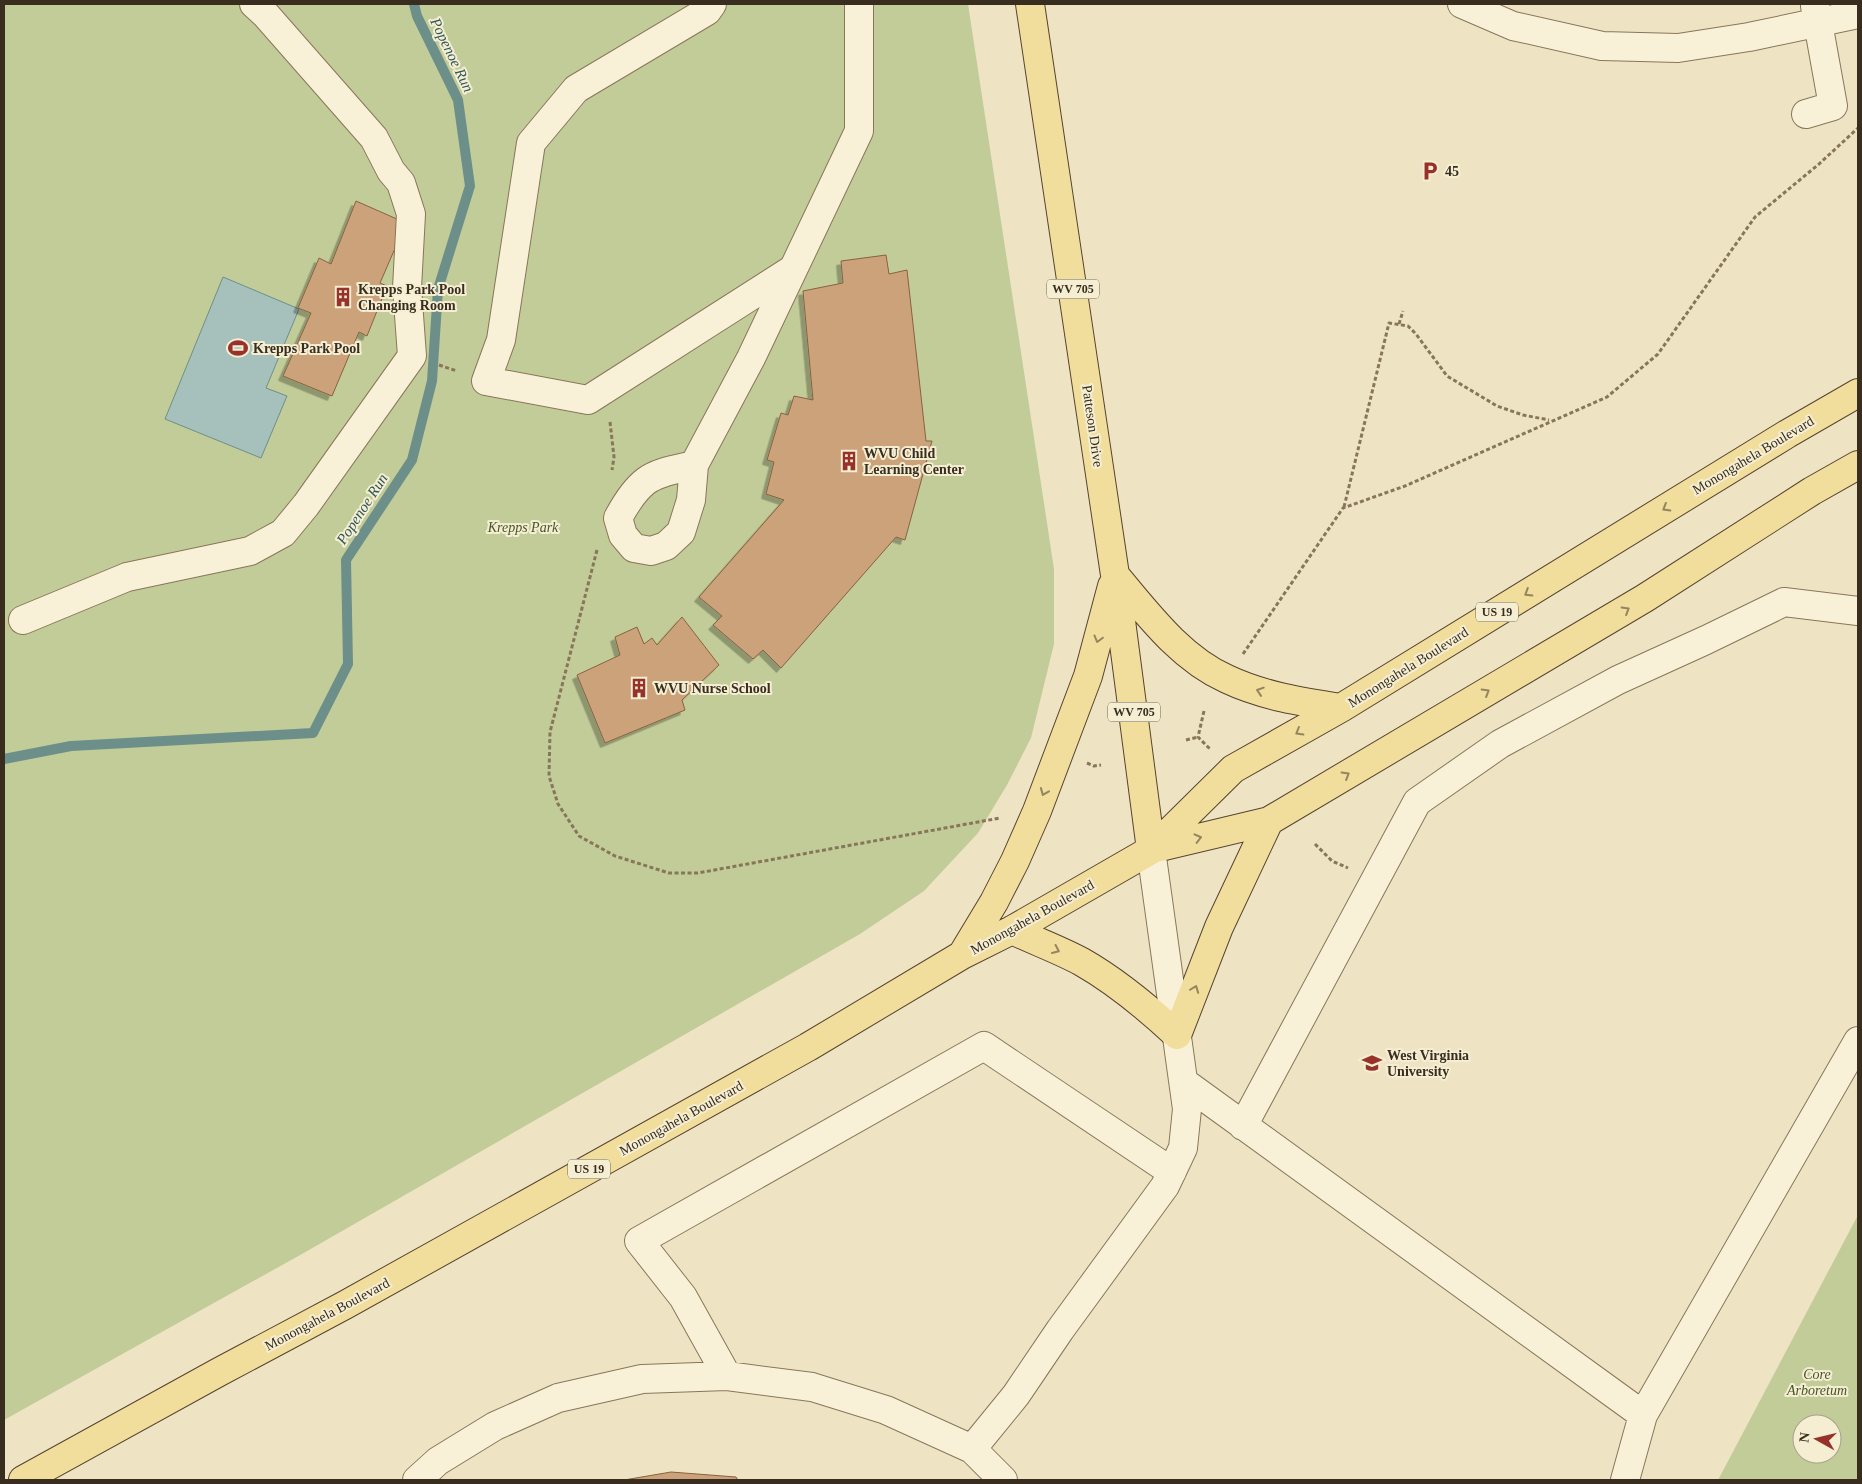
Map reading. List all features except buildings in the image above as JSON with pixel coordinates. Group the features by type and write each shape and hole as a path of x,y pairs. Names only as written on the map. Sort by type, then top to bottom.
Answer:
{"main road":[{"name":"Patteson Drive","path":"1030,4 1115,575 1151,850"},
{"name":"Monongahela Boulevard","path":"23,1480 219,1372 354,1301 800,1052 962,955 1012,930 1151,850 1233,769 1341,708 1771,444 1858,393"},
{"name":"Monongahela Boulevard","path":"1151,850 1269,821 1645,598 1812,491 1858,465"},
{"path":"1115,575 1171,639 1204,666 1226,679 1289,700 1341,708"},
{"path":"962,955 994,902 1015,861 1037,810 1088,676 1115,575"},
{"path":"1012,930 1081,962 1107,978 1143,1004 1177,1035 1219,927 1269,821"}],"lane":[{"path":"23,620 128,576 250,551 283,533 306,505 412,356 407,288 411,214 401,183 391,170 374,138 266,15 254,4"},
{"path":"712,4 707,11 576,89 530,143 501,340 486,381 588,400 793,269"},
{"path":"694,465 751,358 859,131 859,4"},
{"path":"1462,4 1514,26 1602,46 1678,48 1750,37 1817,13 1858,14"},
{"path":"1806,114 1834,106 1817,13"},
{"path":"1243,1126 1417,802 1500,744 1618,680 1784,602 1858,612"},
{"path":"972,1449 1016,1395 1060,1330 1165,1186 1183,1148 1188,1109 1151,850"},
{"path":"1625,1480 1643,1415 1858,1041"},
{"path":"727,1376 683,1297 639,1241 984,1046 1172,1172"},
{"path":"1185,1083 1643,1415"},
{"path":"417,1480 438,1461 495,1426 558,1398 642,1379 727,1376 812,1388 886,1410 972,1449 1003,1480"}],"path":[{"path":"1343,508 1405,486 1550,420 1607,397 1658,354 1755,217 1819,164 1858,128"},
{"path":"1399,324 1403,311"},
{"path":"1237,662 1343,508 1389,324 1408,326 1447,376 1496,406 1523,415 1550,420"},
{"path":"412,356 486,381"},
{"path":"588,400 610,420 614,457 611,476"},
{"path":"598,543 550,732 550,776 558,804 579,836 615,856 669,873 698,873 1001,818"},
{"path":"1198,737 1204,710"},
{"path":"1186,740 1198,737"},
{"path":"1198,737 1213,751"},
{"path":"1087,763 1094,766 1101,765"},
{"path":"1315,844 1332,861 1375,881"}],"green space":[{"name":"Krepps Park","path":"4,4 968,4 1054,569 1054,644 1031,738 1007,785 978,833 924,891 860,934 302,1254 4,1420"},
{"name":"Core Arboretum","path":"1858,1215 1858,1480 1718,1480"}],"water":[{"name":"Krepps Park Pool","path":"223,277 299,309 266,388 287,396 261,458 165,419"}],"waterway":[{"name":"Popenoe Run","path":"4,759 71,746 313,733 348,664 346,560 412,460 432,381 438,289 470,186 458,100 417,16 414,4"}],"place":[{"name":"45","path":"1430,171"},
{"name":"Krepps Park Pool Changing Room","path":"343,297"},
{"name":"Krepps Park Pool","path":"238,348"},
{"name":"WVU Child Learning Center","path":"849,461"},
{"name":"WVU Nurse School","path":"639,688"},
{"name":"West Virginia University","path":"1372,1063"}]}
